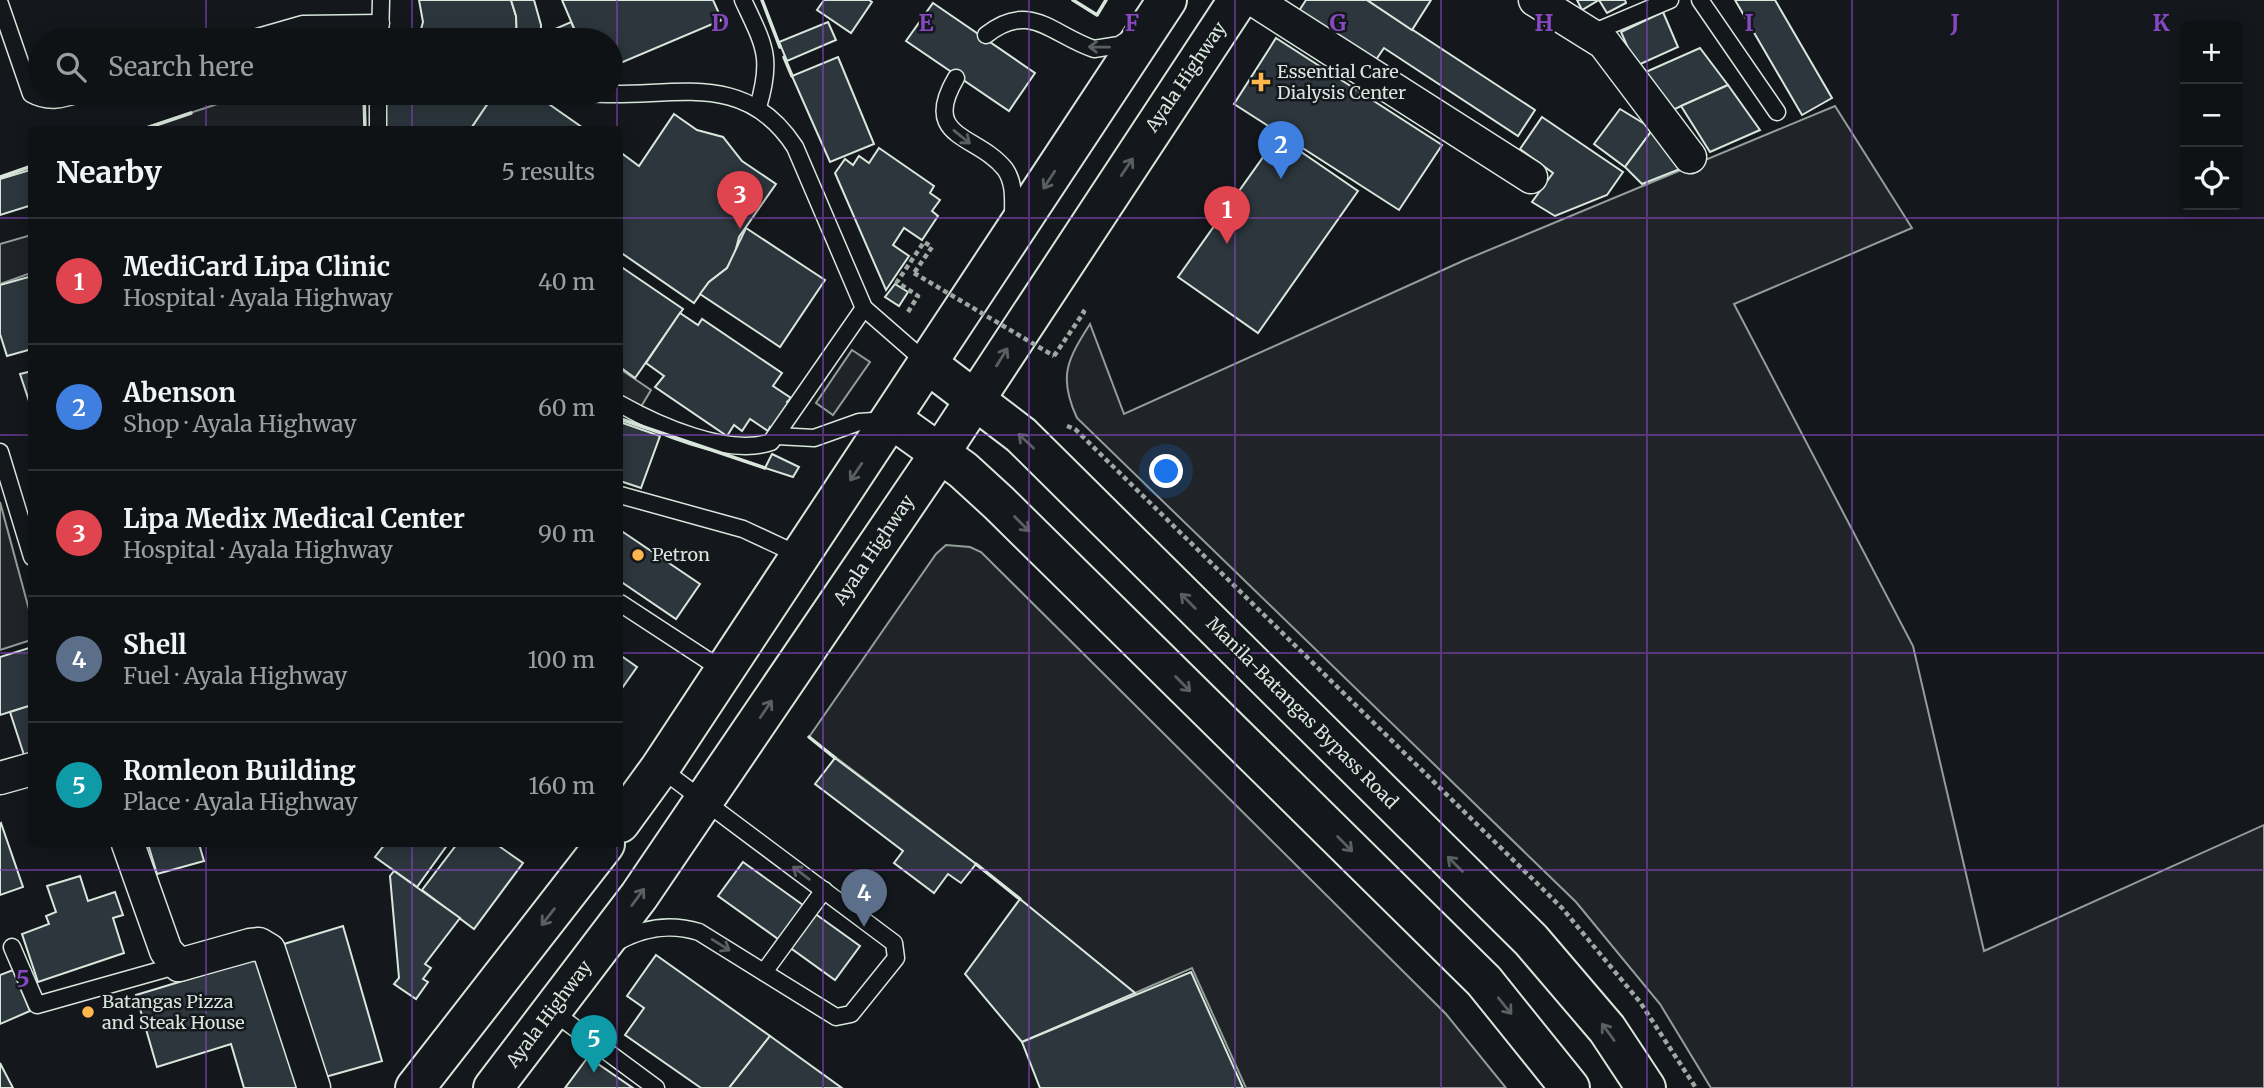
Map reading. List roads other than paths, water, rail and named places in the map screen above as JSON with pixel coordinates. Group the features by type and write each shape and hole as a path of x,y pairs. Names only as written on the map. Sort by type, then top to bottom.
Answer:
{"main road":[{"name":"Ayala Highway","path":"493,1088 592,959 703,801 940,453 1238,0"},
{"path":"623,819 660,768 893,420 1162,8"},
{"name":"Manila-Batangas Bypass Road","path":"929,365 1021,435 1531,940 1607,1029 1646,1088"},
{"path":"893,420 940,453 999,503 1484,981 1570,1088"},
{"path":"415,1088 603,847"}],"street":[{"path":"1254,0 1531,177"},
{"path":"1535,0 1592,33 1604,43 1690,157"},
{"path":"0,778 28,770"},
{"path":"129,847 166,951 179,965 250,944 265,946 274,958 314,1088"}],"lane":[{"path":"381,0 381,28"},
{"path":"743,0 762,41 768,64 758,107"},
{"path":"1592,33 1670,0"},
{"path":"1700,0 1777,112"},
{"path":"0,4 28,85"},
{"path":"986,35 997,24 1012,17 1031,16 1050,22 1084,46 1104,49 1119,45 1162,8"},
{"path":"289,28 303,24 381,23"},
{"path":"956,78 945,101 945,117 957,135 1006,170 1014,196 1012,236"},
{"path":"623,93 716,94 758,107 777,124 795,147 864,308 929,365"},
{"path":"378,105 378,126"},
{"path":"623,405 686,433 727,444 761,446 778,436 864,308"},
{"path":"778,436 814,438 859,422 893,420"},
{"path":"0,452 28,544"},
{"path":"623,496 743,529 801,556"},
{"path":"623,605 724,671"},
{"path":"592,959 630,935 654,928 680,926 699,932 836,1017 844,1018 851,1014 896,958 894,943 660,768"},
{"path":"764,972 824,890"},
{"path":"12,947 37,1005 179,965"},
{"path":"552,1010 656,1088"}],"place":[{"name":"Essential Care Dialysis Center","path":"1261,82"},
{"name":"Abenson","path":"1281,179"},
{"name":"Lipa Medix Medical Center","path":"740,229"},
{"name":"MediCard Lipa Clinic","path":"1227,244"},
{"name":"Petron","path":"638,555"},
{"name":"Shell","path":"864,927"},
{"name":"Batangas Pizza and Steak House","path":"88,1012"},
{"name":"Romleon Building","path":"594,1073"}]}
